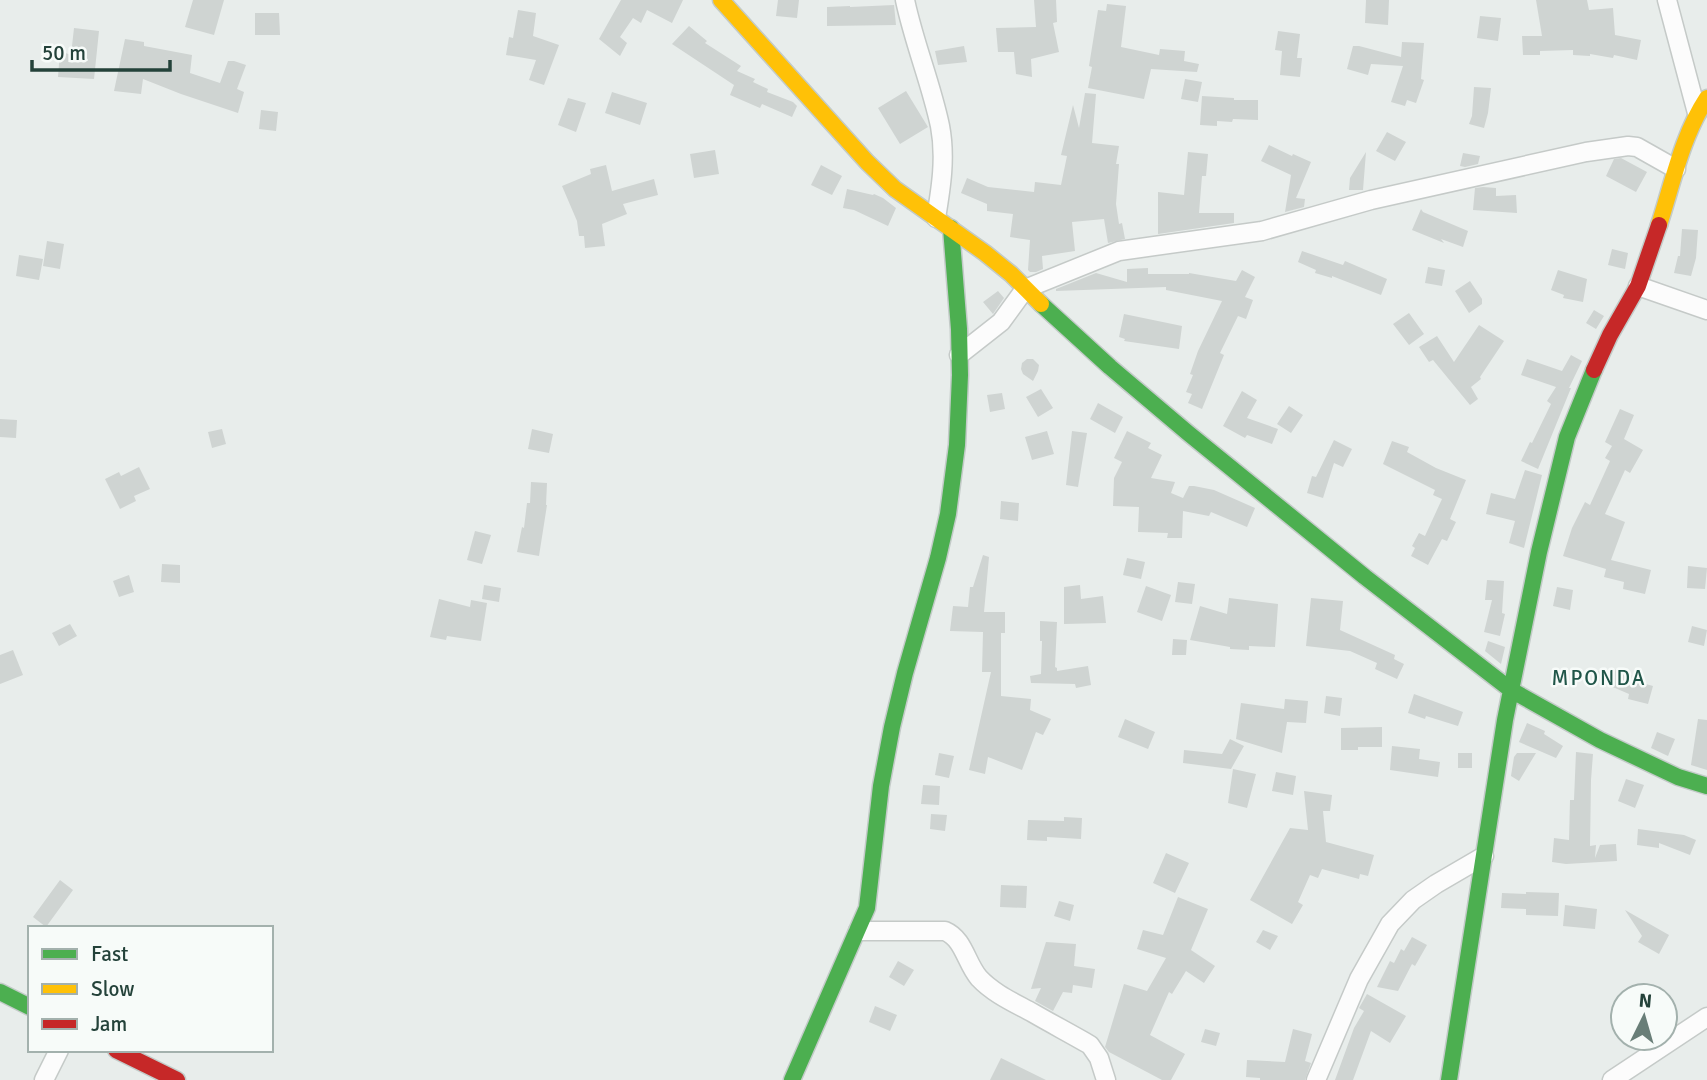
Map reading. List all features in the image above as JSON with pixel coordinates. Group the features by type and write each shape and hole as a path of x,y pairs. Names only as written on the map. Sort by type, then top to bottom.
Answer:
{"main road":[{"path":"721,0 867,162 895,188 1011,274 1072,333 1188,433 1365,577 1511,690 1600,740 1678,777 1707,786"},
{"path":"1449,1080 1503,733 1539,552 1567,438 1604,347 1638,286 1686,138 1702,105"},
{"path":"792,1080 867,908 887,746 948,513 957,428 959,327 944,223"},
{"path":"0,992 28,1006"},
{"path":"120,1052 177,1080"}],"street":[{"path":"905,0 940,127 944,223"},
{"path":"1667,0 1702,105"},
{"path":"959,355 1001,322 1025,289 1119,251 1262,231 1371,200 1586,152 1637,147 1676,169"},
{"path":"1638,286 1707,310"},
{"path":"1316,1080 1359,979 1390,924 1413,900 1484,856"},
{"path":"858,931 945,931 953,935 975,973 1004,998 1090,1045 1099,1058 1106,1080"},
{"path":"1612,1080 1707,1017"},
{"path":"44,1080 58,1052"}],"building":[{"path":"193,0 224,0 214,35 185,27"},
{"path":"621,0 683,0 672,23 647,10 641,23 633,18 620,37 627,43 620,56 599,39"},
{"path":"778,0 799,0 797,18 776,16"},
{"path":"1034,0 1056,0 1057,22 1053,23 1059,52 1031,59 1032,77 1016,74 1014,52 998,52 996,28 1036,27"},
{"path":"1366,0 1389,0 1388,25 1365,23"},
{"path":"1536,0 1587,0 1589,10 1613,8 1615,35 1641,40 1637,60 1614,55 1613,58 1590,54 1573,55 1573,50 1540,51 1540,55 1523,55 1522,36 1542,36"},
{"path":"1107,4 1126,6 1121,47 1159,55 1160,49 1185,51 1184,61 1199,64 1197,72 1151,69 1144,99 1088,88 1098,10 1106,11"},
{"path":"894,5 896,25 827,26 827,7"},
{"path":"518,10 536,13 533,36 559,45 544,85 529,80 536,60 506,55 509,37 513,38"},
{"path":"255,13 279,13 280,35 255,35"},
{"path":"1480,16 1501,18 1498,41 1477,38"},
{"path":"689,26 707,41 705,43 741,66 737,71 755,79 753,82 768,89 767,92 793,102 797,106 792,117 762,104 760,108 730,95 734,85 672,44"},
{"path":"74,28 99,31 94,79 58,77 60,51 71,55"},
{"path":"1278,31 1300,34 1297,58 1302,58 1300,77 1280,75 1282,51 1275,50"},
{"path":"125,39 144,42 144,46 192,55 190,73 220,83 228,61 246,65 237,89 244,92 238,113 143,79 141,94 114,91"},
{"path":"1402,42 1424,43 1421,79 1424,80 1416,103 1407,100 1405,106 1391,102 1403,66 1371,64 1368,75 1347,69 1353,46 1401,57"},
{"path":"964,46 967,62 938,65 935,51"},
{"path":"1185,79 1202,82 1198,102 1181,99"},
{"path":"1474,87 1491,88 1484,128 1469,124"},
{"path":"906,91 928,127 900,144 878,108"},
{"path":"612,92 647,103 640,125 605,113"},
{"path":"1085,93 1096,94 1092,143 1119,146 1116,204 1125,239 1108,243 1104,219 1072,222 1075,251 1042,256 1043,269 1030,272 1030,240 1010,237 1013,214 987,211 987,204 961,193 967,178 988,187 1034,192 1035,182 1061,185 1067,156 1061,155 1073,105 1079,128"},
{"path":"1202,96 1258,100 1258,120 1233,119 1232,122 1217,121 1217,126 1200,125"},
{"path":"568,98 586,103 576,132 558,125"},
{"path":"261,110 278,112 276,131 259,129"},
{"path":"1387,132 1406,142 1395,161 1376,151"},
{"path":"1269,145 1311,162 1296,198 1305,199 1304,207 1285,212 1291,175 1261,161"},
{"path":"715,150 719,174 694,178 690,154"},
{"path":"1188,152 1208,154 1206,176 1202,176 1199,213 1234,213 1234,223 1158,234 1158,192 1184,195"},
{"path":"1366,152 1363,190 1349,190 1350,178"},
{"path":"1463,153 1480,156 1478,164 1460,166"},
{"path":"1621,158 1647,172 1636,192 1606,176 1614,159"},
{"path":"606,165 612,191 654,179 658,195 623,204 627,214 602,224 605,246 585,248 584,236 579,236 577,221 562,186 591,174 590,169"},
{"path":"821,165 842,176 832,195 811,185"},
{"path":"1475,188 1496,188 1496,196 1516,195 1517,213 1473,210"},
{"path":"847,189 874,194 896,208 888,226 854,210 843,208"},
{"path":"1421,209 1468,231 1463,247 1441,239 1444,243 1412,230"},
{"path":"1682,229 1698,230 1696,258 1691,276 1674,273 1680,256"},
{"path":"47,241 64,244 60,269 43,266"},
{"path":"1612,249 1628,253 1625,269 1608,265"},
{"path":"1302,251 1343,265 1345,261 1387,279 1381,295 1332,276 1315,273 1316,270 1298,262"},
{"path":"19,255 43,259 39,280 16,276"},
{"path":"1428,267 1445,270 1442,286 1425,283"},
{"path":"1148,268 1148,274 1189,273 1236,281 1242,270 1255,277 1245,297 1253,300 1246,319 1238,316 1220,353 1224,355 1202,409 1188,403 1192,394 1186,392 1198,351 1222,301 1166,290 1166,287 1056,291 1096,273 1127,282 1127,269"},
{"path":"1558,270 1587,279 1583,302 1563,298 1564,295 1551,290"},
{"path":"1470,281 1482,299 1482,304 1469,313 1455,291"},
{"path":"998,291 1004,298 993,314 983,302"},
{"path":"1594,310 1604,316 1596,329 1586,323"},
{"path":"1409,313 1424,334 1409,345 1393,324"},
{"path":"1124,314 1182,326 1179,349 1124,341 1125,339 1119,337"},
{"path":"1479,325 1504,341 1481,379 1471,387 1478,399 1470,405 1433,360 1429,362 1419,347 1437,336 1454,362"},
{"path":"1571,355 1582,361 1538,469 1521,461 1551,404 1547,401 1556,387 1521,375 1527,359 1562,371"},
{"path":"1033,359 1039,365 1033,381 1023,374 1021,369 1022,363"},
{"path":"1041,389 1053,408 1038,417 1026,397"},
{"path":"1242,391 1257,400 1247,418 1278,429 1272,444 1247,435 1245,438 1223,426"},
{"path":"1002,393 1005,409 990,412 987,395"},
{"path":"1098,403 1123,417 1115,433 1090,419"},
{"path":"1289,406 1303,415 1291,433 1277,424"},
{"path":"1620,409 1634,415 1624,439 1643,450 1630,473 1625,470 1605,514 1625,522 1611,560 1651,570 1645,594 1623,589 1624,582 1604,577 1606,569 1563,556 1572,528 1585,502 1590,505 1610,461 1605,458 1612,446 1605,442"},
{"path":"0,419 17,420 16,438 0,437"},
{"path":"222,429 226,444 212,448 208,432"},
{"path":"532,429 553,434 549,453 528,449"},
{"path":"1047,431 1054,454 1032,460 1025,437"},
{"path":"1072,431 1087,433 1078,487 1066,485"},
{"path":"1127,431 1151,443 1148,448 1162,455 1151,478 1175,482 1171,493 1183,498 1189,486 1194,486 1214,490 1255,508 1247,527 1211,512 1209,516 1183,511 1182,538 1167,538 1168,533 1138,532 1139,507 1113,506 1114,478 1122,462 1114,458"},
{"path":"1334,440 1352,449 1343,467 1334,463 1323,498 1307,493 1312,476 1316,477"},
{"path":"1392,441 1409,447 1407,452 1436,468 1466,480 1450,519 1456,522 1447,541 1442,539 1428,565 1411,556 1415,548 1412,546 1419,533 1425,536 1442,499 1433,495 1435,490 1383,464"},
{"path":"139,467 150,489 134,496 136,501 120,509 105,479 119,472 121,476"},
{"path":"1525,470 1542,475 1524,548 1509,543 1515,521 1486,514 1491,493 1515,499"},
{"path":"531,482 547,483 547,505 539,556 517,552 527,503 530,503"},
{"path":"1001,501 1019,503 1018,521 1000,519"},
{"path":"475,531 491,535 482,564 467,560"},
{"path":"983,555 989,557 984,612 1005,612 1005,633 1001,633 1001,696 1031,699 1030,710 1051,719 1043,735 1036,732 1022,770 988,757 985,774 969,770 991,672 982,672 983,632 950,631 953,606 968,607 970,587 973,587"},
{"path":"1127,558 1145,562 1141,579 1123,575"},
{"path":"162,564 180,565 180,583 161,582"},
{"path":"1688,566 1707,568 1705,589 1687,588"},
{"path":"129,575 134,592 119,597 113,581"},
{"path":"1487,580 1504,581 1502,613 1505,614 1500,636 1484,632 1492,600 1485,600"},
{"path":"1178,582 1195,584 1192,604 1175,602"},
{"path":"484,585 501,588 499,602 482,599"},
{"path":"1080,585 1081,599 1103,596 1106,623 1064,624 1064,587"},
{"path":"1146,586 1171,595 1162,621 1137,612"},
{"path":"1557,587 1573,590 1570,610 1553,606"},
{"path":"1229,598 1278,604 1275,647 1249,646 1249,650 1230,649 1190,640 1200,606 1227,614"},
{"path":"1311,598 1343,601 1340,630 1395,655 1394,659 1404,664 1397,679 1375,669 1377,663 1350,651 1306,646"},
{"path":"439,599 470,607 471,600 487,603 481,641 447,636 446,640 430,637"},
{"path":"1040,621 1057,622 1057,671 1088,666 1091,685 1076,688 1075,684 1031,683 1030,676 1041,674"},
{"path":"70,624 77,636 59,646 52,633"},
{"path":"1692,626 1707,630 1704,646 1688,642"},
{"path":"1173,639 1187,640 1186,655 1172,655"},
{"path":"1488,641 1505,647 1501,664 1485,651"},
{"path":"13,650 23,675 0,684 0,655"},
{"path":"1616,669 1633,676 1631,680 1653,686 1648,704 1628,699 1629,694 1594,679 1597,671 1613,675"},
{"path":"1414,694 1463,712 1458,726 1408,713"},
{"path":"1326,696 1342,698 1340,716 1324,713"},
{"path":"1285,699 1308,701 1306,723 1287,722 1282,753 1236,739 1241,703 1284,709"},
{"path":"1125,719 1155,732 1148,749 1118,737"},
{"path":"1698,719 1707,720 1707,770 1691,765"},
{"path":"1527,723 1545,731 1544,734 1563,746 1556,758 1519,742"},
{"path":"1382,727 1382,747 1341,750 1341,728"},
{"path":"1657,732 1675,739 1668,756 1651,748"},
{"path":"1230,739 1244,746 1231,769 1183,763 1184,750 1222,754"},
{"path":"1392,746 1420,749 1419,759 1440,762 1438,777 1390,770"},
{"path":"1576,752 1593,754 1590,846 1596,845 1595,858 1600,845 1616,844 1617,861 1566,864 1552,862 1554,838 1569,840 1570,800 1574,800"},
{"path":"939,753 954,756 949,778 935,775"},
{"path":"1458,753 1472,753 1472,768 1458,768"},
{"path":"1517,753 1536,753 1519,781 1511,776"},
{"path":"1233,769 1256,774 1247,808 1228,803"},
{"path":"1276,772 1296,776 1293,795 1272,791"},
{"path":"1626,779 1644,785 1635,808 1618,801"},
{"path":"923,785 940,786 939,805 921,804"},
{"path":"1304,791 1332,795 1330,811 1323,811 1326,842 1374,855 1368,876 1360,874 1359,879 1322,869 1318,878 1310,875 1298,902 1303,905 1292,924 1250,900 1290,828 1308,830"},
{"path":"931,814 947,815 945,831 930,829"},
{"path":"1064,817 1082,818 1081,839 1047,837 1047,841 1027,840 1028,820 1064,821"},
{"path":"1638,829 1684,835 1696,840 1690,855 1659,843 1659,848 1637,845"},
{"path":"1166,853 1189,863 1175,893 1153,883"},
{"path":"60,880 73,890 47,926 33,917"},
{"path":"1001,885 1027,886 1026,908 1000,907"},
{"path":"1502,893 1559,893 1558,916 1526,915 1526,909 1501,908"},
{"path":"1178,897 1208,909 1191,950 1215,966 1204,983 1186,971 1172,994 1169,992 1150,1035 1185,1054 1171,1080 1162,1080 1109,1052 1105,1047 1124,984 1147,991 1166,958 1137,949 1143,930 1163,935"},
{"path":"1059,901 1074,905 1070,921 1054,916"},
{"path":"1565,905 1597,909 1595,929 1563,926"},
{"path":"1625,910 1669,935 1659,954 1638,942 1642,936"},
{"path":"1263,930 1278,936 1270,950 1256,942"},
{"path":"1412,937 1427,945 1415,966 1412,964 1398,991 1377,987 1390,961 1394,963 1401,949 1404,951"},
{"path":"1046,942 1076,944 1074,966 1095,969 1092,988 1073,985 1072,993 1063,992 1053,1011 1035,1001 1041,988 1031,989"},
{"path":"898,961 914,970 904,986 889,977"},
{"path":"1367,994 1406,1016 1390,1043 1371,1031 1353,1080 1335,1080 1354,1028 1364,1011 1359,1008"},
{"path":"875,1006 897,1015 890,1031 869,1022"},
{"path":"1205,1029 1220,1033 1216,1046 1201,1042"},
{"path":"1293,1029 1312,1034 1305,1061 1311,1063 1305,1080 1260,1080 1246,1077 1247,1060 1285,1062"},
{"path":"1001,1058 1046,1080 990,1080"}],"traffic: fast":[{"path":"792,1080 867,908 881,786 892,727 948,514 957,445 960,375 951,228"},
{"path":"1041,304 1188,433 1365,577 1511,690 1600,740 1678,777 1707,786"},
{"path":"1449,1080 1505,720 1539,552 1567,437 1594,370"},
{"path":"0,992 28,1006"}],"traffic: slow":[{"path":"721,0 867,162 895,189 985,253 1041,304"},
{"path":"1659,225 1691,128 1707,98"}],"traffic: jam":[{"path":"1594,370 1638,286 1659,225"},
{"path":"120,1052 177,1080"}],"district":[{"name":"MPONDA","path":"1599,678"}]}
